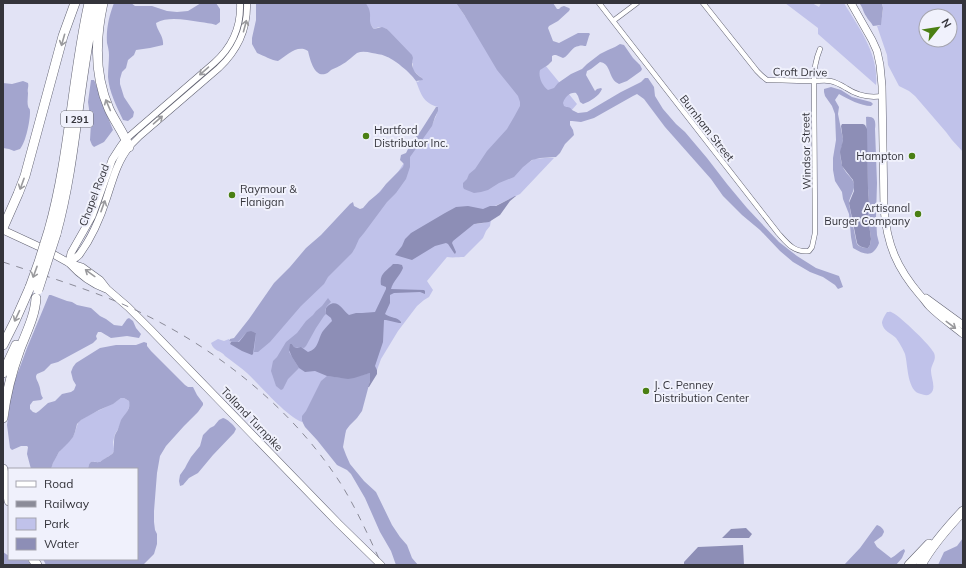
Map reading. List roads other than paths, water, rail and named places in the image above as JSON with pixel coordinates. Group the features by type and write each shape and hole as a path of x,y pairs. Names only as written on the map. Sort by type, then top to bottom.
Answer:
{"highway":[{"path":"3,229 25,176 64,36 75,3"},
{"name":"I 291","path":"53,232 79,55 89,3"},
{"name":"I 291","path":"3,345 17,316 34,292 53,232 64,204 85,60 96,3"},
{"path":"103,3 98,38 97,60 99,76 108,105 128,143"},
{"path":"3,373 34,292"},
{"path":"3,418 10,380 34,313 34,292"},
{"path":"3,469 8,496"},
{"path":"909,565 963,511"},
{"path":"921,565 946,529"}],"main road":[{"path":"851,3 877,51 881,71 884,209 887,234 891,248 909,281 930,307 963,334"},
{"name":"Chapel Road","path":"69,263 79,254 92,224 96,206 112,160 121,146 128,143"},
{"name":"Tolland Turnpike","path":"3,229 39,246 69,263 76,271 97,286 107,289 128,307 333,518 381,565"},
{"path":"921,295 963,325"}],"street":[{"name":"Chapel Road","path":"219,62 235,34 240,19 240,3"},
{"name":"Chapel Road","path":"128,143 234,50 242,37 246,22 247,3"},
{"name":"Burnham Street","path":"600,3 778,233 789,246 803,252 809,251"},
{"path":"613,21 637,3"},
{"name":"Croft Drive","path":"703,3 762,76 767,80 827,80 841,84 866,97 882,96"},
{"name":"Windsor Street","path":"809,251 812,248 815,233 814,64 820,49"}],"water":[{"path":"842,124 863,124 867,129 868,216 871,239 868,248 861,247 857,243 849,203 854,191 854,185 853,180 842,166 840,152 843,140"},
{"path":"515,196 500,215 489,222 474,224 453,241 452,243 456,252 455,254 446,243 435,246 412,260 395,255 405,239 411,233 456,207 468,206 483,209 490,206 496,206"},
{"path":"393,264 402,265 403,268 393,283 391,289 424,290 425,294 420,292 394,293 390,295 390,303 385,314 398,319 401,323 384,320 383,342 375,366 377,374 369,387 370,373 348,379 327,376 315,371 305,372 299,368 289,350 290,344 297,348 301,347 308,352 312,351 318,343 323,331 332,321 326,314 326,308 329,305 335,303 338,304 349,315 375,312 386,289 386,287 381,285 382,275"},
{"path":"251,331 256,333 252,355 230,344 231,342 239,342 247,332"},
{"path":"746,528 752,534 749,538 722,538 731,529"},
{"path":"743,545 744,565 684,565 684,562 698,547"}],"railway":[{"path":"3,262 62,281 120,303 152,318 184,336 244,377 297,427 320,455 347,494 382,565"}],"place":[{"name":"Hartford Distributor Inc.","path":"366,136"},
{"name":"Hampton","path":"912,156"},
{"name":"Raymour & Flanigan","path":"232,195"},
{"name":"Artisanal Burger Company","path":"918,214"},
{"name":"J. C. Penney Distribution Center","path":"646,391"}]}
